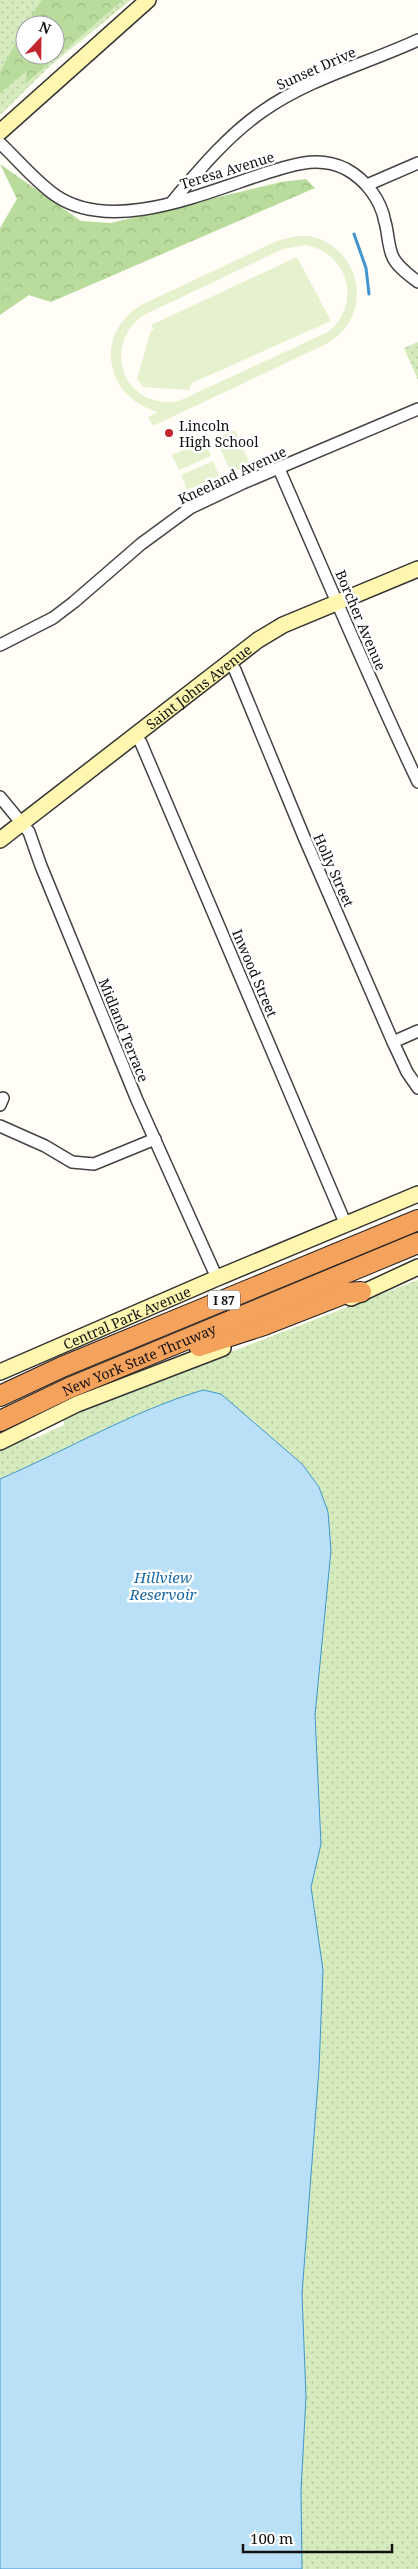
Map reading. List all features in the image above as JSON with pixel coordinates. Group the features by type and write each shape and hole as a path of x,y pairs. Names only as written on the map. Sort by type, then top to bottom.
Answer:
{"highway":[{"name":"New York State Thruway","path":"0,1396 62,1367 418,1220"},
{"name":"New York State Thruway","path":"0,1421 69,1388 418,1244"},
{"path":"156,1352 186,1350 264,1325 346,1293 361,1292"}],"main road":[{"path":"0,132 148,0"},
{"name":"Saint Johns Avenue","path":"0,840 228,662 274,630 418,568"},
{"name":"Central Park Avenue","path":"0,1372 418,1194"},
{"path":"0,1442 77,1404 211,1352 270,1333 323,1312 361,1292 418,1267"}],"street":[{"name":"Sunset Drive","path":"172,202 201,168 249,121 275,103 312,83 418,40"},
{"name":"Teresa Avenue","path":"0,143 55,196 74,204 99,210 127,212 154,208 303,162 333,164 358,177 367,185 380,204 392,256 418,282"},
{"path":"367,185 418,163"},
{"name":"Kneeland Avenue","path":"0,645 53,618 141,544 190,508 243,483 418,409"},
{"name":"Borcher Avenue","path":"279,469 338,603 365,670 418,782"},
{"name":"Holly Street","path":"228,662 235,670 304,837 393,1042 407,1072 418,1088"},
{"name":"Inwood Street","path":"135,734 141,743 346,1225"},
{"name":"Midland Terrace","path":"0,797 29,832 41,866 155,1139 185,1210 217,1278"},
{"path":"393,1042 418,1031"},
{"path":"0,1126 45,1146 72,1162 94,1164 155,1139"}],"green space":[{"path":"0,0 131,0 65,54 65,15 15,15 15,65 51,65 0,115"},
{"path":"42,0 123,0 65,50 65,15 32,15"},
{"path":"15,44 15,65 47,65 25,84 27,71 0,93 0,72"},
{"path":"0,164 81,221 111,223 281,182 306,179 315,188 51,302 29,295 0,315 0,228 17,199"},
{"path":"296,236 310,236 328,243 342,254 351,269 356,285 356,302 352,318 342,332 326,344 153,426 148,417 158,412 140,404 126,393 116,379 112,363 112,347 117,331 127,316 143,304 277,241","holes":["305,245 320,250 332,258 340,268 346,281 345,308 339,321 328,332 179,401 160,402 145,397 133,387 125,375 121,360 123,345 129,330 142,316 283,249"]},
{"path":"297,257 331,321 192,383 189,390 143,387 137,379 151,330 154,330 151,325"},
{"path":"418,342 418,380 404,348"},
{"path":"235,430 250,464 231,473 216,438"},
{"path":"205,441 211,456 179,470 172,455"},
{"path":"213,461 219,476 187,490 181,475"},
{"path":"418,1280 418,2569 302,2569 301,2491 306,2397 302,2294 319,2069 323,1970 311,1887 321,1844 315,1715 331,1550 319,1487 302,1464 221,1394 203,1390 0,1479 0,1448 26,1433 31,1440 64,1425 64,1416"}],"water":[{"name":"Hillview Reservoir","path":"203,1390 221,1394 302,1464 319,1487 328,1512 331,1550 315,1715 321,1844 311,1887 323,1970 319,2069 302,2294 306,2397 301,2491 302,2569 0,2569 0,1479 151,1409"}],"waterway":[{"path":"354,234 366,268 369,294"}],"place":[{"name":"Lincoln High School","path":"169,433"}]}
